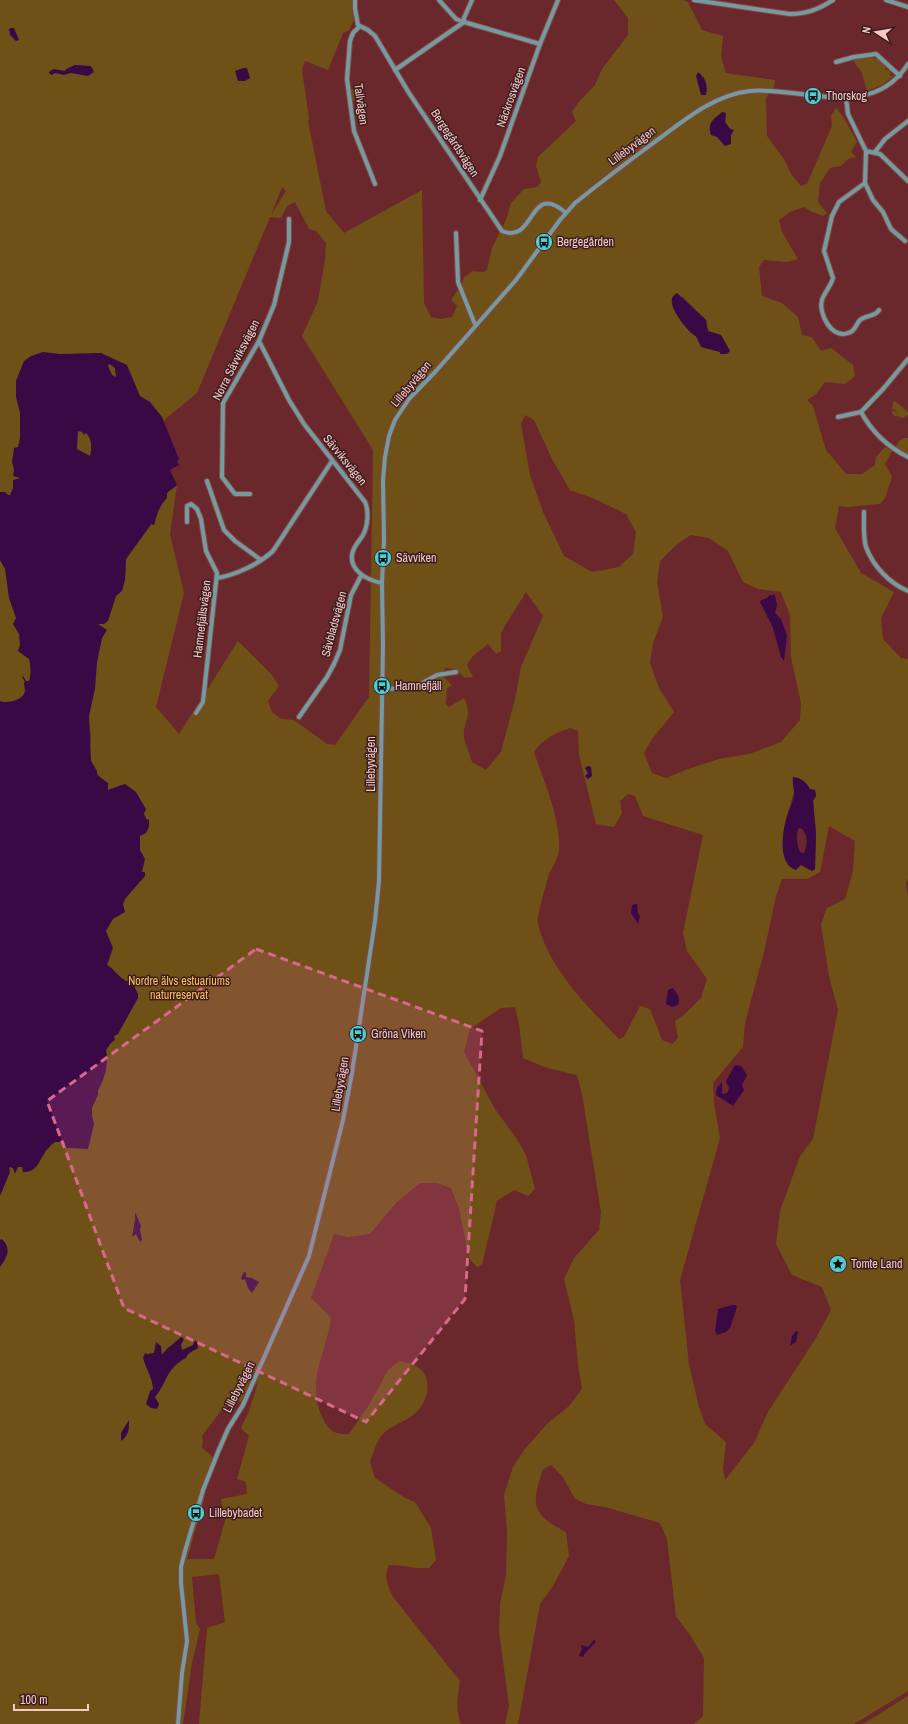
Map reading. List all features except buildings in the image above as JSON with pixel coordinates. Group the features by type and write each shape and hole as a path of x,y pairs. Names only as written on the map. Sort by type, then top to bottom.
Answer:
{"street":[{"path":"355,0 357,23 360,26"},
{"path":"439,0 456,19 540,44"},
{"path":"395,70 464,22 464,18 472,0"},
{"name":"Näckrosvägen","path":"480,200 498,163 540,44 558,0"},
{"path":"694,0 790,14 811,12 833,0"},
{"path":"886,0 908,7"},
{"name":"Bergegårdsvägen","path":"360,26 375,36 395,70 498,227 505,232 516,232 527,225 536,208 541,205 551,204 566,213"},
{"name":"Tallvägen","path":"360,26 353,33 350,41 347,79 354,131 375,184"},
{"path":"836,62 876,54 900,76"},
{"name":"Lillebyvägen","path":"178,1724 182,1673 187,1640 181,1583 185,1551 203,1490 218,1452 228,1429 243,1405 260,1369 309,1256 343,1120 353,1067 375,921 380,844 383,614 382,583 384,540 383,466 391,428 409,399 516,280 575,203 687,118 712,103 732,94 764,91 814,96 846,97 862,95 880,90 887,86 900,76 908,64"},
{"path":"846,97 848,114 866,150 865,183 873,200 883,212 891,229 905,241"},
{"path":"874,152 885,139 908,121"},
{"path":"866,150 874,152 891,164 908,181"},
{"path":"865,183 839,202 832,216 824,251 833,278 822,299 822,312 823,317 833,330 844,334 852,332 862,318 877,314 879,310"},
{"name":"Norra Sävviksvägen","path":"250,494 235,494 222,477 223,403 259,340 274,305 289,242 289,219"},
{"path":"456,233 458,282 476,325"},
{"name":"Sävviksvägen","path":"259,340 289,400 304,424 365,502 367,507 364,534 354,547 352,557 355,567 361,576"},
{"path":"838,417 861,412 908,359"},
{"path":"861,412 871,428 883,441 908,457"},
{"path":"217,578 227,576 268,556 277,546 332,461"},
{"path":"207,482 224,530 234,541 261,560"},
{"name":"Hamnefjällsvägen","path":"187,522 187,506 191,504 197,509 205,547 216,569 217,578 203,702 196,713"},
{"path":"864,512 866,546 874,562 888,579 908,591"},
{"path":"361,576 382,583"},
{"name":"Sävbladsvägen","path":"299,717 328,677 334,664 340,650 351,595 361,576"},
{"path":"382,689 413,688 437,675 456,672"}],"highlighted area":[{"path":"256,949 482,1031 465,1299 366,1422 124,1308 47,1101"}],"green space":[{"name":"Nordre älvs estuariums naturreservat","path":"0,0 356,0 352,10 354,20 349,30 343,33 328,70 305,61 302,70 309,118 308,121 326,211 344,233 422,190 424,303 431,317 440,319 452,317 457,306 451,300 462,284 464,277 473,271 484,272 487,270 492,248 506,220 511,203 524,189 537,187 541,182 536,166 538,157 576,121 572,112 578,103 595,85 602,69 628,35 628,18 614,0 683,0 688,2 702,30 723,36 721,57 726,73 775,80 774,87 766,98 767,136 784,159 791,174 801,186 807,184 832,126 831,116 836,108 844,118 857,142 851,152 856,157 848,159 841,166 830,168 820,183 818,202 827,213 823,216 804,207 790,212 779,220 782,232 798,259 787,262 764,260 759,267 762,296 782,303 798,317 802,335 812,337 821,351 831,348 853,365 855,376 845,384 825,382 816,394 807,400 813,406 826,450 846,474 862,474 875,465 876,457 885,447 892,451 885,464 892,477 885,498 880,504 847,507 839,506 835,528 861,573 894,592 881,618 883,639 901,658 908,659 908,879 906,883 908,897 908,1691 854,1724 694,1724 703,1716 704,1658 676,1616 667,1539 660,1523 605,1507 586,1504 575,1499 563,1477 551,1465 543,1469 537,1492 537,1508 546,1520 566,1532 569,1556 553,1586 540,1604 518,1724 505,1724 509,1706 499,1631 500,1604 506,1575 507,1531 504,1495 513,1467 524,1450 547,1424 569,1406 582,1389 578,1365 574,1320 564,1279 574,1258 599,1230 601,1212 582,1094 577,1075 547,1068 523,1058 519,1023 515,1007 501,1008 470,1029 464,1052 495,1109 517,1139 526,1155 535,1189 528,1196 514,1190 497,1201 482,1265 477,1267 469,1258 459,1208 451,1188 437,1183 420,1183 396,1203 370,1234 348,1237 334,1234 311,1298 331,1318 316,1380 318,1405 323,1419 330,1429 336,1433 349,1434 369,1405 388,1370 399,1361 417,1366 423,1372 427,1381 428,1388 421,1407 416,1413 392,1427 381,1436 370,1462 375,1478 405,1498 415,1502 431,1528 436,1560 429,1568 389,1565 386,1577 393,1597 460,1681 458,1713 461,1724 199,1724 207,1628 225,1622 219,1574 192,1577 196,1623 200,1629 192,1663 183,1724 0,1724","holes":["726,113 725,122 733,132 722,141 717,137","282,187 286,191 271,215","295,202 309,229 316,231 326,243 325,260 318,301 302,336 373,450 369,697 335,745 327,744 294,720 281,719 272,712 268,701 279,686 271,674 238,641 179,734 156,707 184,593 170,534 177,485 167,493 167,498 160,507 154,525 152,524 126,559 125,580 98,624 163,421 197,393 270,217 281,218 287,206","682,296 706,320 708,331 721,335 730,351 720,354 720,352 701,347 696,336 678,317","525,415 534,420 552,459 570,490 595,499 626,514 636,532 633,554 619,567 592,572 564,556 543,512 530,475 521,424","691,535 709,538 728,551 743,582 758,589 781,592 790,615 791,657 801,703 800,720 781,742 749,754 719,759 666,778 652,773 644,753 652,739 674,712 659,688 650,663 653,643 663,617 657,582 660,561 676,545","526,592 543,616 521,667 515,699 501,752 486,770 472,762 464,738 468,715 467,705 464,698 449,707 446,704 447,688 452,685 443,676 445,668 456,669 465,678 473,677 467,665 472,657 488,644 496,654 501,651 501,634","98,624 106,630 99,650 94,687 89,709 91,735 90,753 94,769 108,787 108,790 121,785 114,820 69,715","570,728 578,731 579,755 596,824 614,827 622,813 620,801 628,794 635,796 643,816 703,835 683,933 687,951 707,979 701,998 684,1015 675,1021 678,1038 672,1044 662,1040 650,1009 640,1006 624,1037 619,1039 582,1000 571,986 560,971 543,941 538,920 549,874 559,851 559,839 555,814 534,752 541,743 555,734","807,784 810,790 815,790 816,796 813,801 816,833 815,869 812,871 801,865 784,831 794,792","829,826 855,841 853,871 845,899 827,908 821,924 829,976 838,1010 813,1139 800,1156 780,1211 776,1244 792,1275 822,1287 831,1310 816,1338 768,1412 754,1443 725,1480 723,1468 726,1442 705,1424 699,1407 689,1365 680,1280 720,1138 714,1104 713,1083 743,1047 745,1023 764,952 776,896 782,879 807,879 820,872","258,1382 249,1411 241,1428 249,1436 237,1479 246,1482 247,1494 221,1499 223,1510 228,1511 214,1559 187,1559 203,1504 213,1457 202,1448 202,1436 223,1408 242,1401"]},
{"path":"869,55 875,59 879,58 887,65 885,70 891,69 890,76 895,75 882,85 867,91 862,73 852,59"},
{"path":"358,88 360,97 353,101 351,90"},
{"path":"895,401 908,412 908,415 903,418 893,415 892,411 895,411 898,416 895,409 892,410 893,402"},
{"path":"904,438 908,438 908,455 895,448 899,441"},
{"path":"908,1696 908,1724 863,1724"}],"shaded area":[{"path":"14,28 19,40 16,41 10,35 9,29"},
{"path":"75,65 91,66 94,72 88,76 71,73 64,75 55,73 52,75 49,73 54,69 65,71 66,69"},
{"path":"247,68 250,78 245,81 238,81 235,71"},
{"path":"698,72 706,82 706,95 701,95 696,76"},
{"path":"722,112 726,113 725,122 730,129 734,130 731,135 731,144 725,146 717,137 711,135 710,131 710,124"},
{"path":"677,293 706,320 708,331 721,335 730,351 727,354 720,354 720,352 701,347 697,338 690,332 675,312 672,301 673,296"},
{"path":"43,352 60,354 101,353 127,365 140,396 150,402 162,417 179,459 177,461 179,465 170,470 177,485 167,493 167,498 160,507 154,525 151,524 126,559 125,580 122,591 116,596 108,621 104,624 98,624 107,630 102,638 97,662 95,689 89,716 91,761 97,771 97,775 108,783 108,790 125,784 136,792 146,809 144,814 147,820 149,819 149,827 146,833 140,836 140,850 145,859 142,872 145,872 145,876 125,899 123,904 125,912 113,919 106,931 113,948 107,965 121,978 132,982 138,994 138,998 118,1034 114,1036 115,1040 106,1050 106,1070 92,1108 94,1124 88,1149 67,1148 64,1146 64,1141 55,1142 46,1151 34,1169 28,1172 23,1172 22,1167 18,1167 15,1174 13,1168 9,1167 10,1172 0,1196 0,701 7,702 19,699 22,696 25,690 25,682 22,677 23,676 26,681 29,681 30,665 29,659 18,651 20,645 19,634 13,624 16,618 9,598 5,569 0,560 0,492 5,492 10,495 13,488 13,480 20,478 13,476 14,470 12,462 14,448 18,447 20,438 20,413 16,397 16,381 24,361 31,356","holes":["109,364 115,368 116,377 112,375 108,366","78,431 82,432 84,435 86,433 89,438 91,447 90,456 77,449"]},
{"path":"770,595 775,595 777,605 775,613 781,619 787,635 784,661 781,657 773,628 760,602"},
{"path":"588,766 591,767 592,776 588,779 585,776 588,773 585,768"},
{"path":"793,777 801,779 810,789 815,790 816,796 813,801 816,833 815,869 812,871 801,865 796,870 790,867 784,856 783,833 794,796","holes":["799,828 802,829 807,840 804,853 800,852 797,840"]},
{"path":"637,904 638,913 640,916 638,924 631,913 632,905"},
{"path":"673,988 679,1000 678,1005 672,1007 666,1004 668,990"},
{"path":"735,1065 741,1066 747,1075 742,1085 744,1090 733,1106 716,1095 717,1088 722,1082 722,1094 727,1093 729,1088 726,1081"},
{"path":"135,1212 141,1226 140,1230 142,1240 140,1242 136,1234 132,1237"},
{"path":"2,1239 8,1250 5,1260 0,1267 0,1240"},
{"path":"244,1272 246,1273 246,1277 252,1278 259,1282 252,1293 248,1288 245,1279 242,1280 241,1278"},
{"path":"736,1305 737,1307 730,1328 726,1332 717,1335 715,1331 718,1309"},
{"path":"796,1331 798,1332 796,1342 790,1346 792,1336"},
{"path":"181,1337 184,1339 181,1345 182,1350 193,1345 195,1340 198,1348 188,1354 186,1358 179,1362 170,1371 155,1397 159,1404 157,1409 151,1408 146,1404 150,1391 153,1389 152,1381 143,1358 145,1353 154,1353 156,1342 161,1346 162,1355"},
{"path":"129,1420 128,1432 126,1437 121,1441 121,1433"},
{"path":"594,1640 596,1642 583,1657 579,1656 582,1649 581,1645 588,1647"}],"place":[{"name":"Thorskog","path":"813,96"},
{"name":"Bergegården","path":"544,242"},
{"name":"Sävviken","path":"383,558"},
{"name":"Hamnefjäll","path":"382,686"},
{"name":"Gröna Viken","path":"358,1034"},
{"name":"Tomte Land","path":"838,1264"},
{"name":"Lillebybadet","path":"196,1513"}]}
